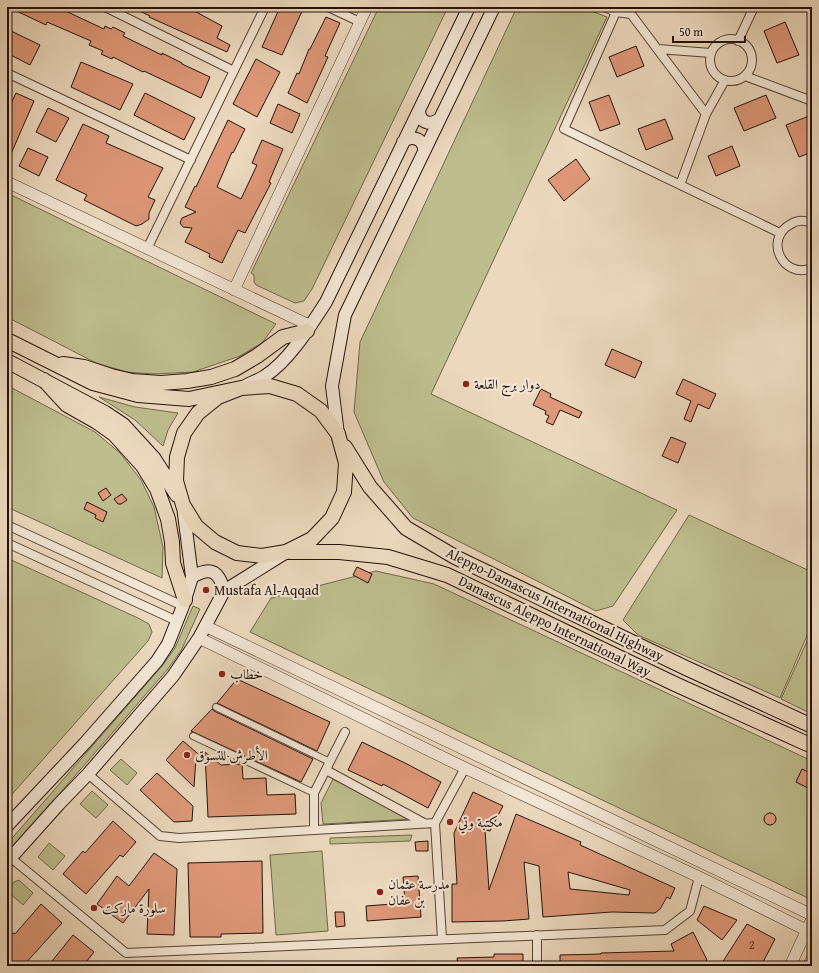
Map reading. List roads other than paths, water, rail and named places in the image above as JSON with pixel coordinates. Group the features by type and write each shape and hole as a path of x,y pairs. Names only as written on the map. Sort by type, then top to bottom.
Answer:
{"highway":[{"path":"52,362 84,367 110,376 132,381 161,383 187,381 211,377 235,369 257,356 283,337 309,329"},
{"path":"7,340 93,383 138,394 189,399 241,388"},
{"path":"7,361 105,413 123,425 154,459 196,526 215,542 237,553 262,556 286,552 312,539 332,518 344,492 346,463 338,434"},
{"path":"44,380 67,405 97,422 114,434 143,466 157,489 168,519 172,542 173,563 184,603"},
{"name":"Aleppo-Damascus International Highway","path":"241,388 270,386 297,394 321,411 338,434 370,487 406,528 455,557 686,668 812,726"},
{"path":"183,505 176,481 177,457 184,433 198,413 218,397 241,388"},
{"name":"Damascus Aleppo International Way","path":"286,552 339,552 388,557 447,575 675,684 812,746"}],"main road":[{"path":"241,388 266,376 293,350 309,329 326,302 468,7"},
{"path":"338,434 332,386 345,315 438,120 494,7"},
{"path":"419,111 421,118 426,122 432,123 438,120"},
{"path":"403,142 410,138 418,139 423,144 424,152"},
{"path":"7,826 85,743 157,661 168,644 184,603 192,577 183,505"},
{"path":"9,860 88,774 173,676 199,638 224,592 286,552"},
{"path":"192,577 202,571 209,570 216,574 221,581 224,592"},
{"path":"85,743 101,759"}],"street":[{"path":"105,7 234,70"},
{"path":"147,249 265,7"},
{"path":"328,7 360,22"},
{"path":"234,290 367,7"},
{"path":"604,7 617,9 631,14 706,114"},
{"path":"738,41 754,7"},
{"path":"617,9 564,129 780,233"},
{"path":"732,39 738,41 744,44 749,50 751,64 749,70 739,79 732,81 725,80 714,72 710,60 711,53 714,47 725,40 732,39"},
{"path":"658,49 711,53"},
{"path":"7,73 191,160"},
{"path":"744,76 812,101"},
{"path":"680,185 706,114 725,80"},
{"path":"7,182 234,290 309,329"},
{"path":"812,223 800,221 792,222 780,233 777,249 784,263 791,268 799,270 812,268"},
{"path":"7,525 184,603"},
{"path":"7,543 177,621"},
{"path":"205,626 812,915"},
{"path":"199,638 465,768 699,877 810,932"},
{"path":"216,707 330,762"},
{"path":"314,830 314,793 345,732"},
{"path":"193,736 314,793"},
{"path":"442,939 435,823 465,768"},
{"path":"326,770 424,824"},
{"path":"88,774 160,836 179,838 435,823"},
{"path":"9,860 126,953 665,930 690,911 699,877"},
{"path":"790,966 810,932 812,919"},
{"path":"536,935 538,966"},
{"path":"808,966 812,959"}],"place":[{"name":"دوار برج القلعة","path":"466,384"},
{"name":"Mustafa Al-Aqqad","path":"206,590"},
{"name":"خطاب","path":"222,674"},
{"name":"الأطرش للتسوق","path":"187,755"},
{"name":"مكتبة وتي","path":"450,822"},
{"name":"مدرسة عثمان بن عفان","path":"380,892"},
{"name":"سلورة ماركت","path":"94,908"}]}
